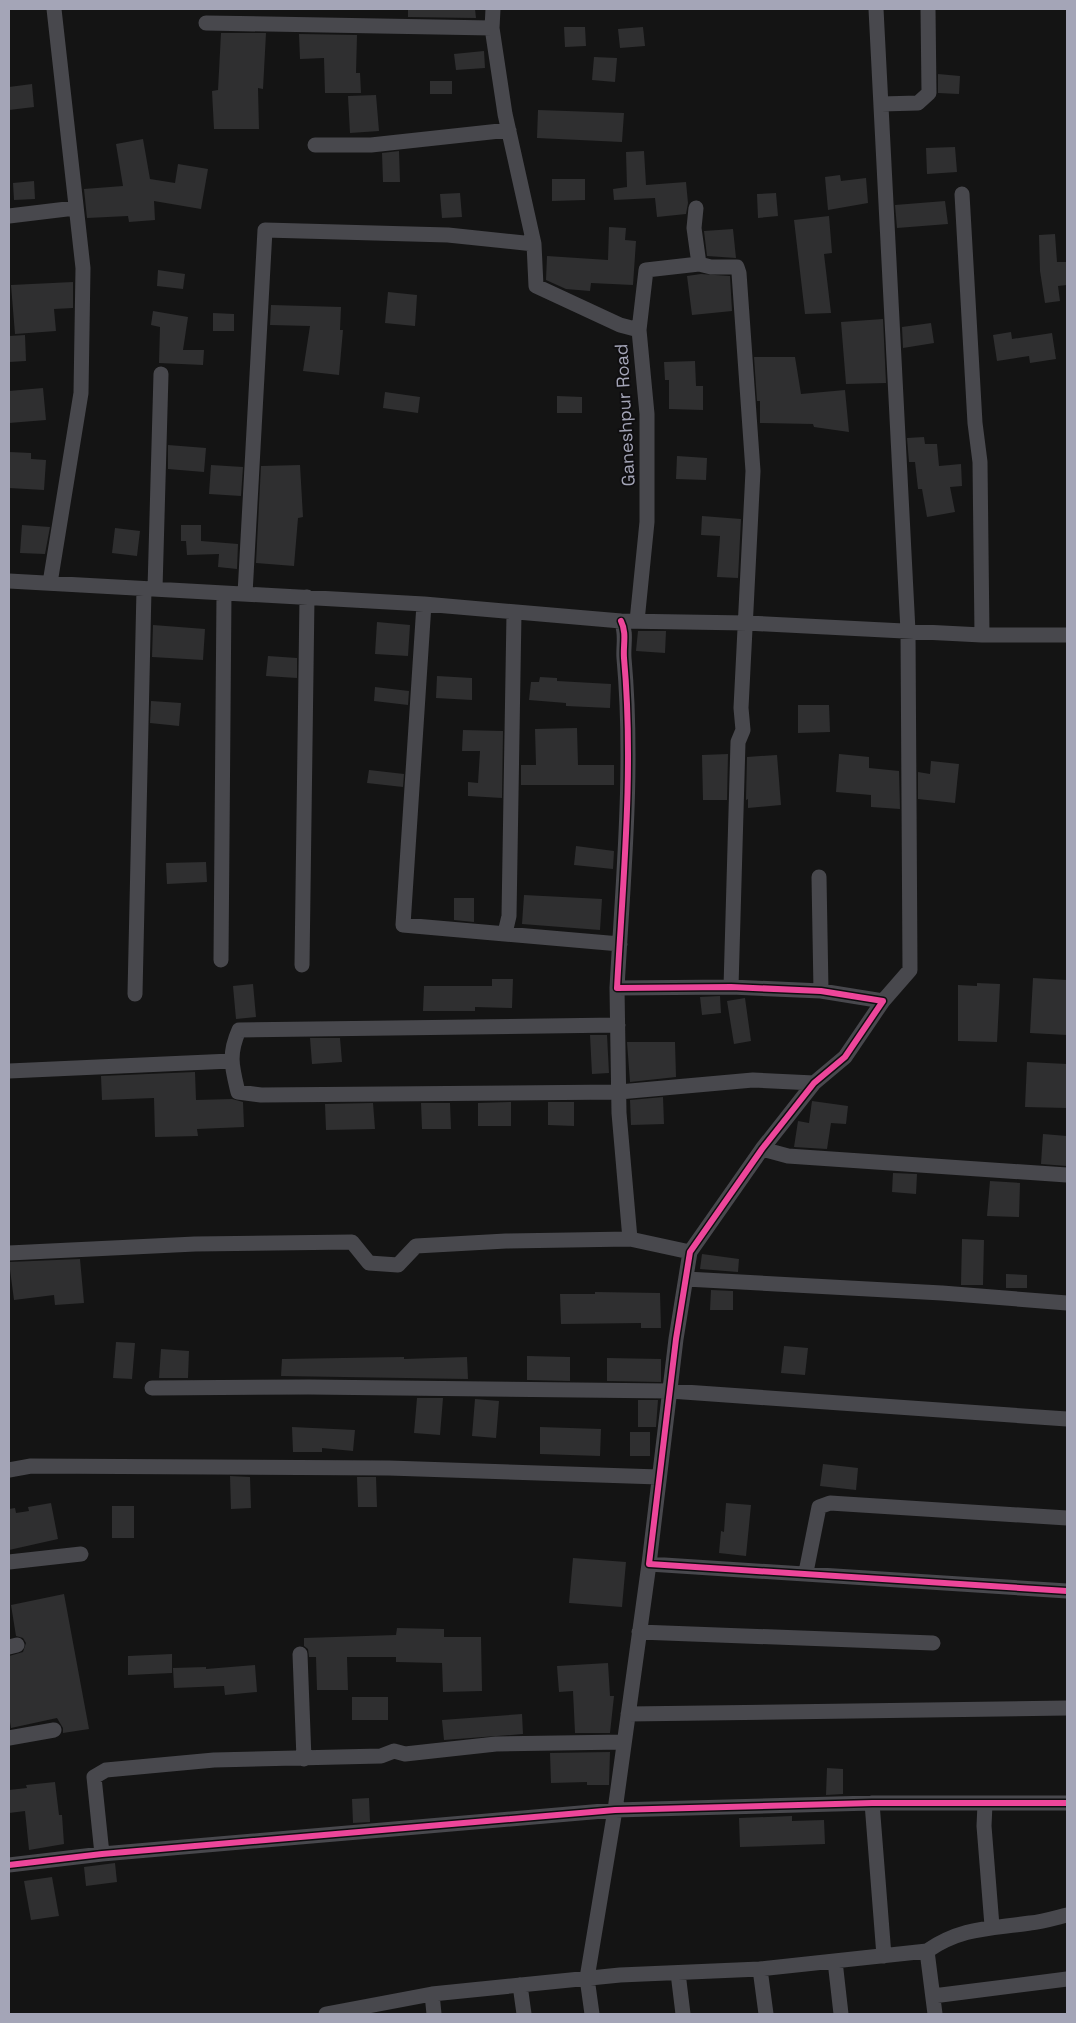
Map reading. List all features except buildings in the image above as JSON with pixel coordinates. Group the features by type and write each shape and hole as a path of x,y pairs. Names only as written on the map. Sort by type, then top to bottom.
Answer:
{"street":[{"path":"50,583 81,393 83,268 54,9"},
{"name":"Ganeshpur Road","path":"493,9 492,28 509,130 534,244 536,286 620,325 640,330 647,414 647,522 637,621"},
{"path":"592,2014 587,1978 615,1810 690,1252 762,1150 814,1083 845,1057 883,1001 910,970 908,631 876,9"},
{"path":"880,104 918,103 929,93 928,9"},
{"path":"206,23 492,28"},
{"path":"315,145 371,145 509,130"},
{"path":"962,194 975,423 980,462 982,635"},
{"path":"9,216 75,208"},
{"path":"696,208 694,228 699,264"},
{"path":"245,594 265,230 448,235 534,244"},
{"path":"640,330 646,270 699,264 711,267 736,267 739,273 753,471 747,623 741,708 743,730 738,742 730,987"},
{"path":"135,994 150,589 161,374"},
{"path":"9,581 424,604 621,621 747,623 982,635 1067,635"},
{"path":"221,960 224,593"},
{"path":"302,965 307,597"},
{"path":"424,604 403,925 620,944"},
{"path":"505,933 509,916 514,613"},
{"path":"621,621 626,629 623,648 627,688 628,789 617,988 618,1092 630,1238"},
{"path":"819,877 822,991"},
{"path":"617,988 730,987 822,991 883,1001"},
{"path":"618,1025 239,1030 232,1046 231,1061 238,1092 261,1095 618,1092 753,1080 814,1083"},
{"path":"9,1071 231,1061"},
{"path":"762,1150 788,1156 1067,1175"},
{"path":"9,1253 195,1244 352,1242 369,1263 398,1265 416,1246 506,1241 630,1238 690,1252"},
{"path":"686,1279 942,1293 1067,1303"},
{"path":"152,1388 309,1386 670,1391 1067,1419"},
{"path":"9,1470 31,1466 389,1468 659,1477"},
{"path":"806,1572 819,1507 830,1503 1067,1518"},
{"path":"9,1562 81,1554"},
{"path":"649,1564 806,1572 992,1588 1067,1591"},
{"path":"640,1632 933,1643"},
{"path":"300,1654 304,1759"},
{"path":"628,1714 1067,1708"},
{"path":"9,1738 54,1730"},
{"path":"102,1854 94,1777 106,1770 214,1760 381,1756 394,1752 405,1754 496,1744 624,1742"},
{"path":"9,1865 102,1854 615,1810 872,1803 985,1804 1067,1802"},
{"path":"872,1803 884,1956"},
{"path":"985,1804 984,1826 992,1926"},
{"path":"326,2014 432,1994 587,1978 760,1970 928,1952 945,1939 992,1926 1030,1923 1067,1915"},
{"path":"928,1952 935,2014"},
{"path":"835,1961 841,2014"},
{"path":"760,1970 766,2014"},
{"path":"678,1973 683,2014"},
{"path":"933,1996 1067,1979"},
{"path":"520,1985 524,2014"},
{"path":"432,1994 434,2014"}],"cycle path":[{"path":"621,621 624,635 627,699 628,782 617,988 731,987 821,991 883,1001 845,1057 814,1083 762,1149 690,1252 676,1339 649,1564 1067,1591"},
{"path":"9,1865 102,1854 615,1810 872,1803 1067,1803"}]}
